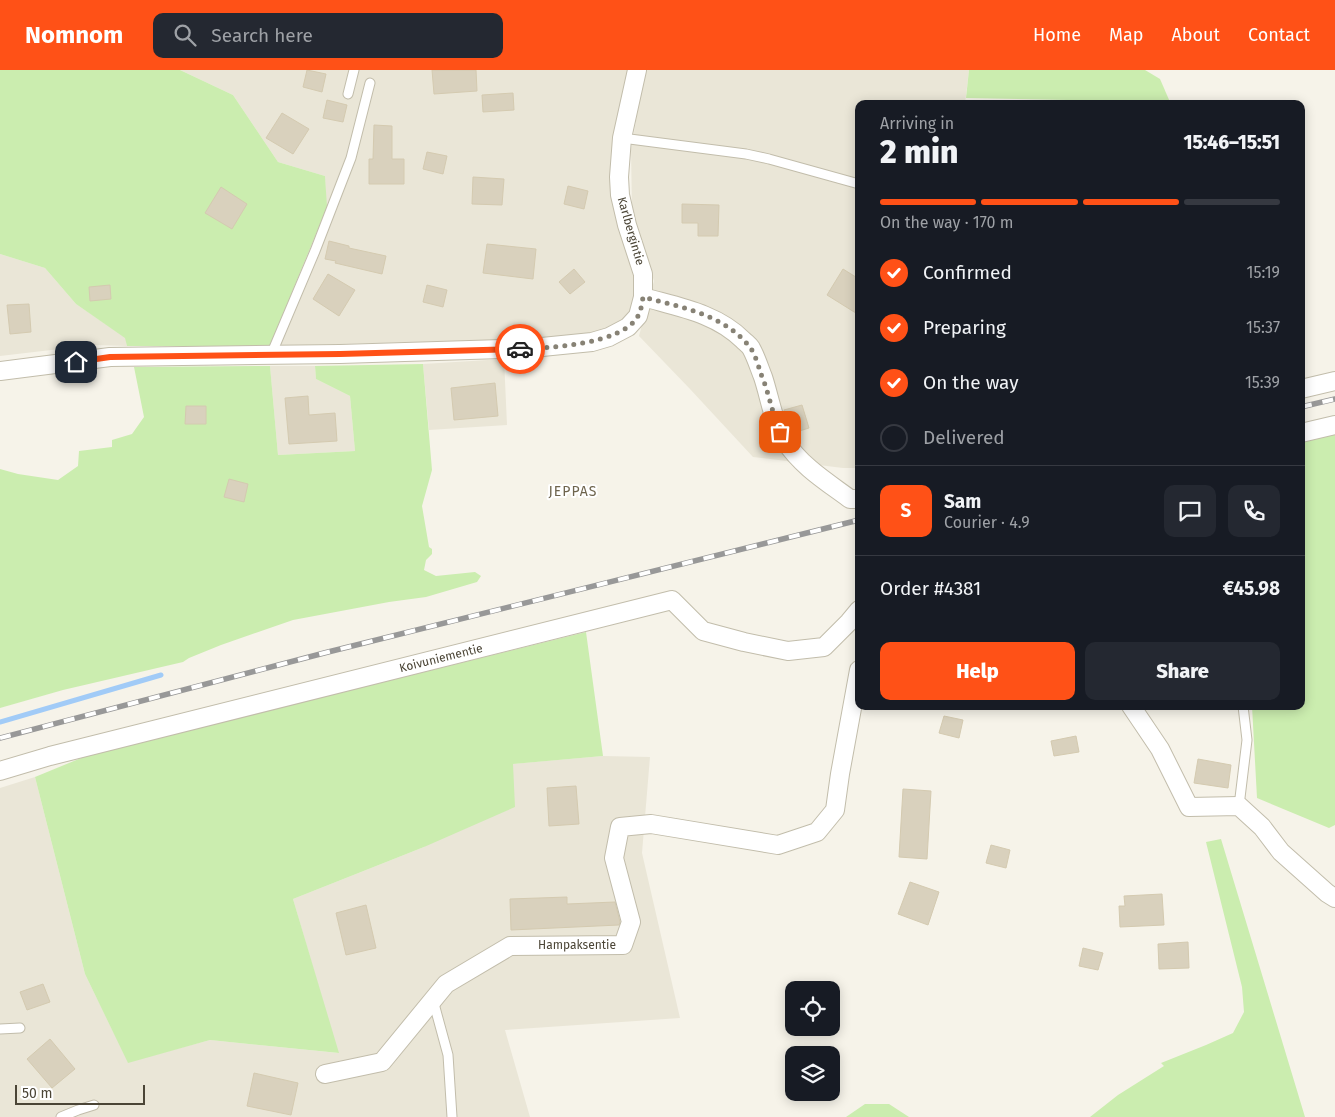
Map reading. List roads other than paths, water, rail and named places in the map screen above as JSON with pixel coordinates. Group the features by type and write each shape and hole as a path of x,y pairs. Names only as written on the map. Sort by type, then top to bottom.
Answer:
{"street":[{"name":"Karlbergintie","path":"0,372 110,357 532,348 592,342 609,337 628,327 638,316 643,297 643,274 627,225 620,195 619,177 622,138 637,70"},
{"path":"643,297 699,313 719,322 736,333 750,347 762,376 776,422 785,441 802,462 854,499"},
{"path":"1305,389 1335,381"},
{"path":"1305,432 1335,426"},
{"name":"Koivuniementie","path":"0,771 69,751 672,600 702,631 788,651 824,647 855,615"},
{"name":"Hampaksentie","path":"325,1074 382,1062 446,984 510,946 623,945 631,922 614,858 620,827 651,824 778,845 817,832 835,810 855,692"},
{"path":"1134,710 1160,749 1189,807 1239,806 1262,827 1281,852 1335,898"}],"lane":[{"path":"348,94 354,70"},
{"path":"271,354 351,158 370,83"},
{"path":"622,138 746,154 855,183"},
{"path":"1239,806 1247,740 1243,710"},
{"path":"433,1000 448,1055 452,1117"},
{"path":"0,1030 20,1028"},
{"path":"61,1117 94,1105"}],"waterway":[{"path":"0,722 161,675"}],"railway":[{"path":"1305,406 1335,399"},
{"path":"0,738 328,652 855,521"}],"district":[{"name":"JEPPAS","path":"573,491"}]}
